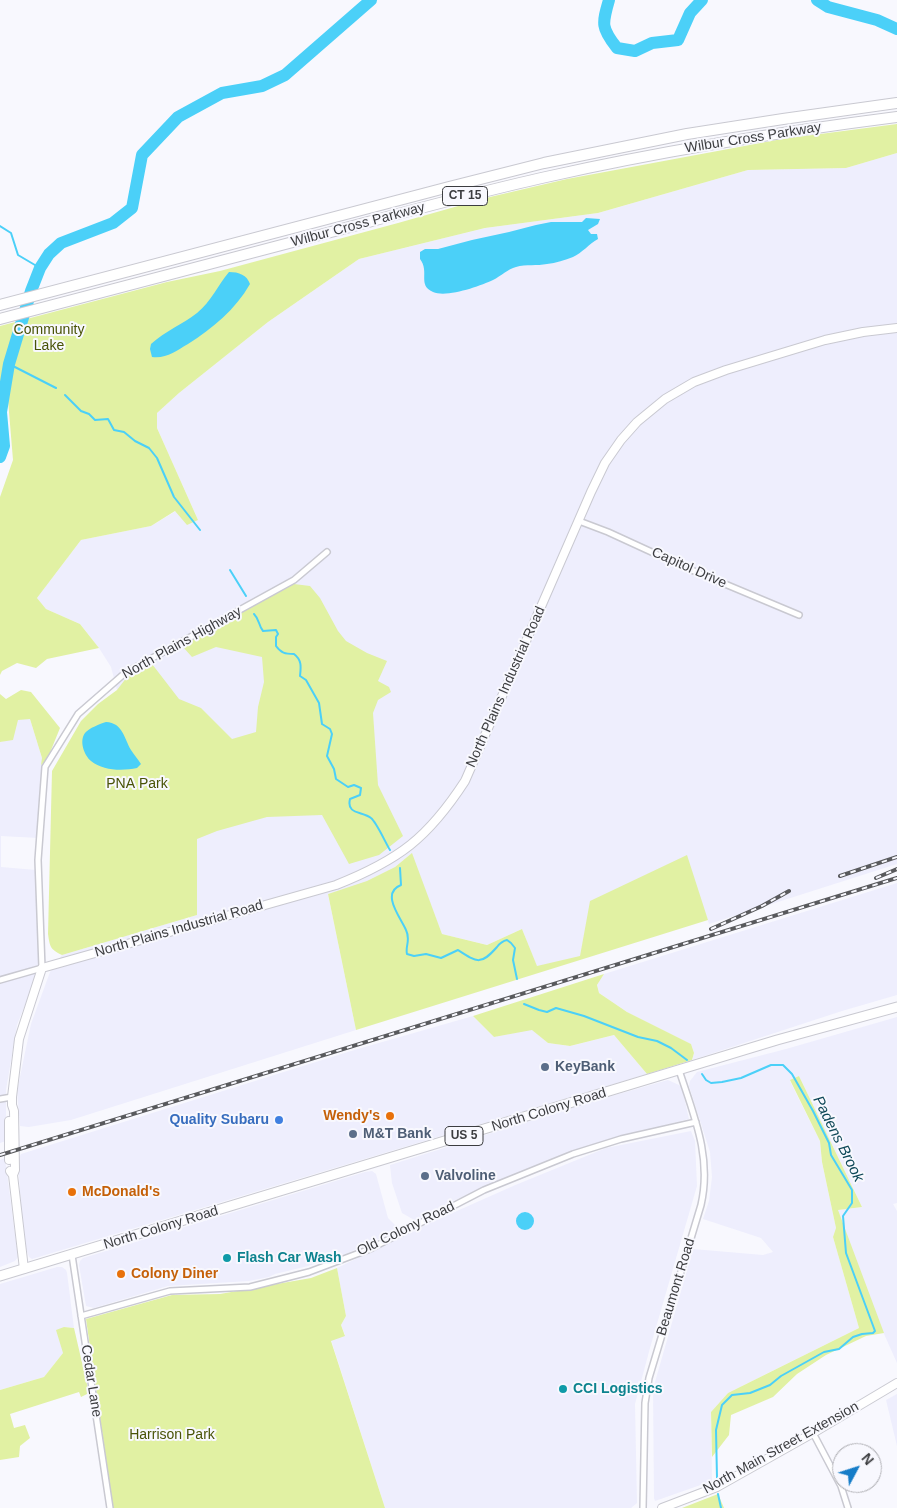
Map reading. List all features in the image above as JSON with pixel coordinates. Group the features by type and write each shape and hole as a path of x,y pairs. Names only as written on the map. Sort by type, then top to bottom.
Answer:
{"highway":[{"name":"Wilbur Cross Parkway","path":"0,305 544,163 687,134 897,103"},
{"name":"Wilbur Cross Parkway","path":"4,318 547,176 736,140 897,117"}],"main road":[{"name":"North Colony Road","path":"0,1276 777,1040 897,1007"}],"street":[{"name":"North Plains Industrial Road","path":"42,968 336,885 365,874 392,859 416,842 449,806 465,781 605,463 621,440 638,422 675,392 694,382 726,370 825,340 897,328"},
{"name":"Capitol Drive","path":"579,521 800,615"},
{"name":"North Plains Highway","path":"24,1269 13,1175 15,1170 14,1111 12,1101 19,1039 42,968 38,860 45,767 78,714 124,673 294,580 327,552"},
{"path":"0,980 42,968"},
{"name":"Beaumont Road","path":"643,1508 644,1403 648,1378 705,1190 706,1170 704,1152 679,1070"},
{"path":"0,1099 12,1101"},
{"name":"Old Colony Road","path":"81,1316 170,1291 250,1287 309,1272 370,1249 484,1190 573,1154 621,1139 696,1122"},
{"name":"Cedar Lane","path":"72,1255 110,1508"},
{"name":"North Main Street Extension","path":"662,1508 717,1487 813,1433 897,1382"},
{"path":"813,1433 840,1486 848,1508"}],"shaded area":[{"path":"897,153 897,864 709,924 686,856 580,957 537,967 522,929 487,945 442,934 411,854 395,867 367,882 328,894 356,1030 71,1120 29,1127 20,1126 17,1091 31,1024 50,972 62,955 197,915 117,690 111,667 80,624 46,609 37,598 81,540 151,526 176,511 198,520 157,428 157,413 179,393 268,322 359,259 485,228 598,213 748,170 846,168"},
{"path":"18,719 30,719 42,758 42,764 47,760 38,838 1,836 1,867 36,870 39,958 36,977 17,1025 6,1090 6,1141 0,1143 0,742 13,739"},
{"path":"897,883 897,995 692,1060 694,1053 691,1044 627,1012 599,993 597,985 604,974"},
{"path":"473,1016 494,1037 532,1029 548,1043 570,1046 614,1035 647,1074 32,1259 29,1257 23,1241 18,1159 21,1154 351,1051"},
{"path":"897,1017 897,1203 893,1204 897,1211 897,1363 867,1296 837,1210 862,1207 799,1076 790,1081 820,1141 822,1162 836,1228 833,1237 859,1328 728,1393 711,1412 712,1481 655,1501 653,1389 693,1249 763,1255 773,1252 761,1238 703,1219 709,1201 712,1177 710,1152 689,1086 690,1081 697,1072"},
{"path":"668,1080 682,1088 689,1119 598,1143 493,1183 451,1202 416,1221 402,1213 392,1183 390,1165 587,1103"},
{"path":"691,1131 695,1141 697,1186 635,1404 637,1503 631,1508 385,1508 331,1340 345,1335 341,1325 346,1316 337,1268 430,1223 513,1186 606,1148"},
{"path":"5,1158 18,1257 15,1261 0,1267 0,1160"},
{"path":"372,1171 376,1174 388,1218 398,1228 397,1231 348,1253 269,1277 249,1281 168,1286 94,1308 86,1306 79,1265 83,1258"},
{"path":"62,1267 67,1273 74,1328 64,1327 63,1353 44,1377 0,1390 0,1284"},
{"path":"897,1394 897,1446 886,1400"}],"green space":[{"name":"Community Lake","path":"897,124 897,153 846,168 748,170 598,213 485,228 359,259 268,322 179,393 157,413 157,428 198,520 187,525 175,511 151,526 81,540 37,598 46,609 80,624 99,648 47,659 36,668 17,663 2,671 0,675 0,497 13,460 7,388 5,393 5,419 0,431 0,326 167,282 220,271 490,197 567,179 782,139"},
{"name":"PNA Park","path":"294,584 310,586 320,598 338,631 346,641 367,653 387,661 378,681 389,687 391,692 378,700 373,713 378,785 403,836 379,855 349,864 322,815 267,817 217,831 197,839 197,915 62,955 55,951 50,945 48,934 52,771 81,721 98,704 117,690 127,677 152,664 179,699 201,708 232,739 256,732 258,707 264,682 262,657 216,647 192,657 183,647 191,640"},
{"path":"21,690 31,692 60,728 47,760 41,765 42,758 30,719 18,720 13,740 0,742 0,694 6,699"},
{"path":"412,853 442,934 487,945 522,929 537,966 580,956 590,901 687,855 708,920 356,1030 328,894 367,881 395,867"},
{"path":"604,974 597,985 599,993 627,1012 691,1044 694,1053 692,1060 647,1074 614,1035 570,1046 548,1043 532,1030 494,1037 473,1016"},
{"path":"799,1076 862,1207 838,1210 884,1333 866,1336 826,1355 797,1374 773,1397 731,1415 729,1435 712,1457 711,1412 728,1393 859,1328 833,1237 836,1228 822,1162 820,1141 790,1080"},
{"name":"Harrison Park","path":"337,1268 346,1316 341,1325 345,1336 331,1341 385,1508 113,1508 86,1319 172,1295 220,1294 311,1278"},
{"path":"64,1327 74,1328 89,1393 81,1397 79,1392 10,1414 14,1428 25,1425 30,1438 20,1446 19,1457 0,1460 0,1390 44,1377 63,1353 56,1330"},
{"path":"718,1494 724,1508 682,1508"}],"water":[{"path":"586,218 600,219 598,224 588,230 591,234 597,234 598,239 573,257 550,264 516,267 472,288 446,294 433,292 428,289 424,282 424,269 420,259 420,252 425,249 438,249 551,222 582,222"},
{"path":"229,272 242,275 247,278 250,284 238,302 223,318 188,344 166,356 152,357 151,344 202,309"},
{"path":"106,722 120,728 131,750 141,764 137,768 119,770 101,767 91,761 86,755 82,744 83,736 92,728"},
{"path":"521,1212 529,1212 534,1217 532,1228 521,1230 516,1225 516,1217"}],"waterway":[{"path":"0,457 4,446 1,412 9,364 31,291 40,268 49,254 61,243 113,223 132,208 142,155 178,117 222,93 262,86 285,75 371,0"},
{"path":"609,0 604,20 604,26 608,35 617,48 635,51 652,43 678,40 690,13 702,0"},
{"path":"817,0 828,7 877,20 897,29"},
{"path":"0,226 11,233 18,255 40,268"},
{"name":"Padens Brook","path":"9,364 56,388"},
{"name":"Padens Brook","path":"65,395 81,411 89,414 95,420 108,419 114,430 124,432 135,441 149,448 157,458 174,497 200,530"},
{"name":"Padens Brook","path":"230,570 246,596"},
{"name":"Padens Brook","path":"254,614 263,631 276,630 278,634 276,646 282,652 294,654 300,661 300,676 306,680 319,703 322,724 330,729 332,734 327,756 334,769 336,779 348,787 354,785 361,788 360,795 350,799 350,808 373,820 390,850"},
{"name":"Padens Brook","path":"400,868 401,885 395,889 392,894 392,900 407,934 407,954 414,956 426,954 441,958 458,950 470,958 479,960 487,957 501,942 507,940 515,948 513,960 517,979"},
{"name":"Padens Brook","path":"524,1004 547,1012 556,1008 584,1016 638,1037 657,1041 671,1048 687,1060"},
{"name":"Padens Brook","path":"702,1074 711,1083 741,1078 771,1065 783,1065 792,1074 829,1143 831,1155 852,1190 852,1203 843,1216 846,1253 875,1331 853,1337 839,1349 824,1352 781,1376 770,1385 750,1393 732,1395 722,1405 716,1430 717,1478"},
{"name":"Padens Brook","path":"718,1494 721,1508"}],"railway":[{"path":"840,876 897,857"},
{"path":"876,878 897,869"},
{"path":"0,1155 897,878"},
{"path":"711,929 762,906 789,891"}],"place":[{"name":"KeyBank","path":"545,1067"},
{"name":"Wendy's","path":"390,1116"},
{"name":"Quality Subaru","path":"279,1120"},
{"name":"M&T Bank","path":"353,1134"},
{"name":"Valvoline","path":"425,1176"},
{"name":"McDonald's","path":"72,1192"},
{"name":"Flash Car Wash","path":"227,1258"},
{"name":"Colony Diner","path":"121,1274"},
{"name":"CCI Logistics","path":"563,1389"}]}
